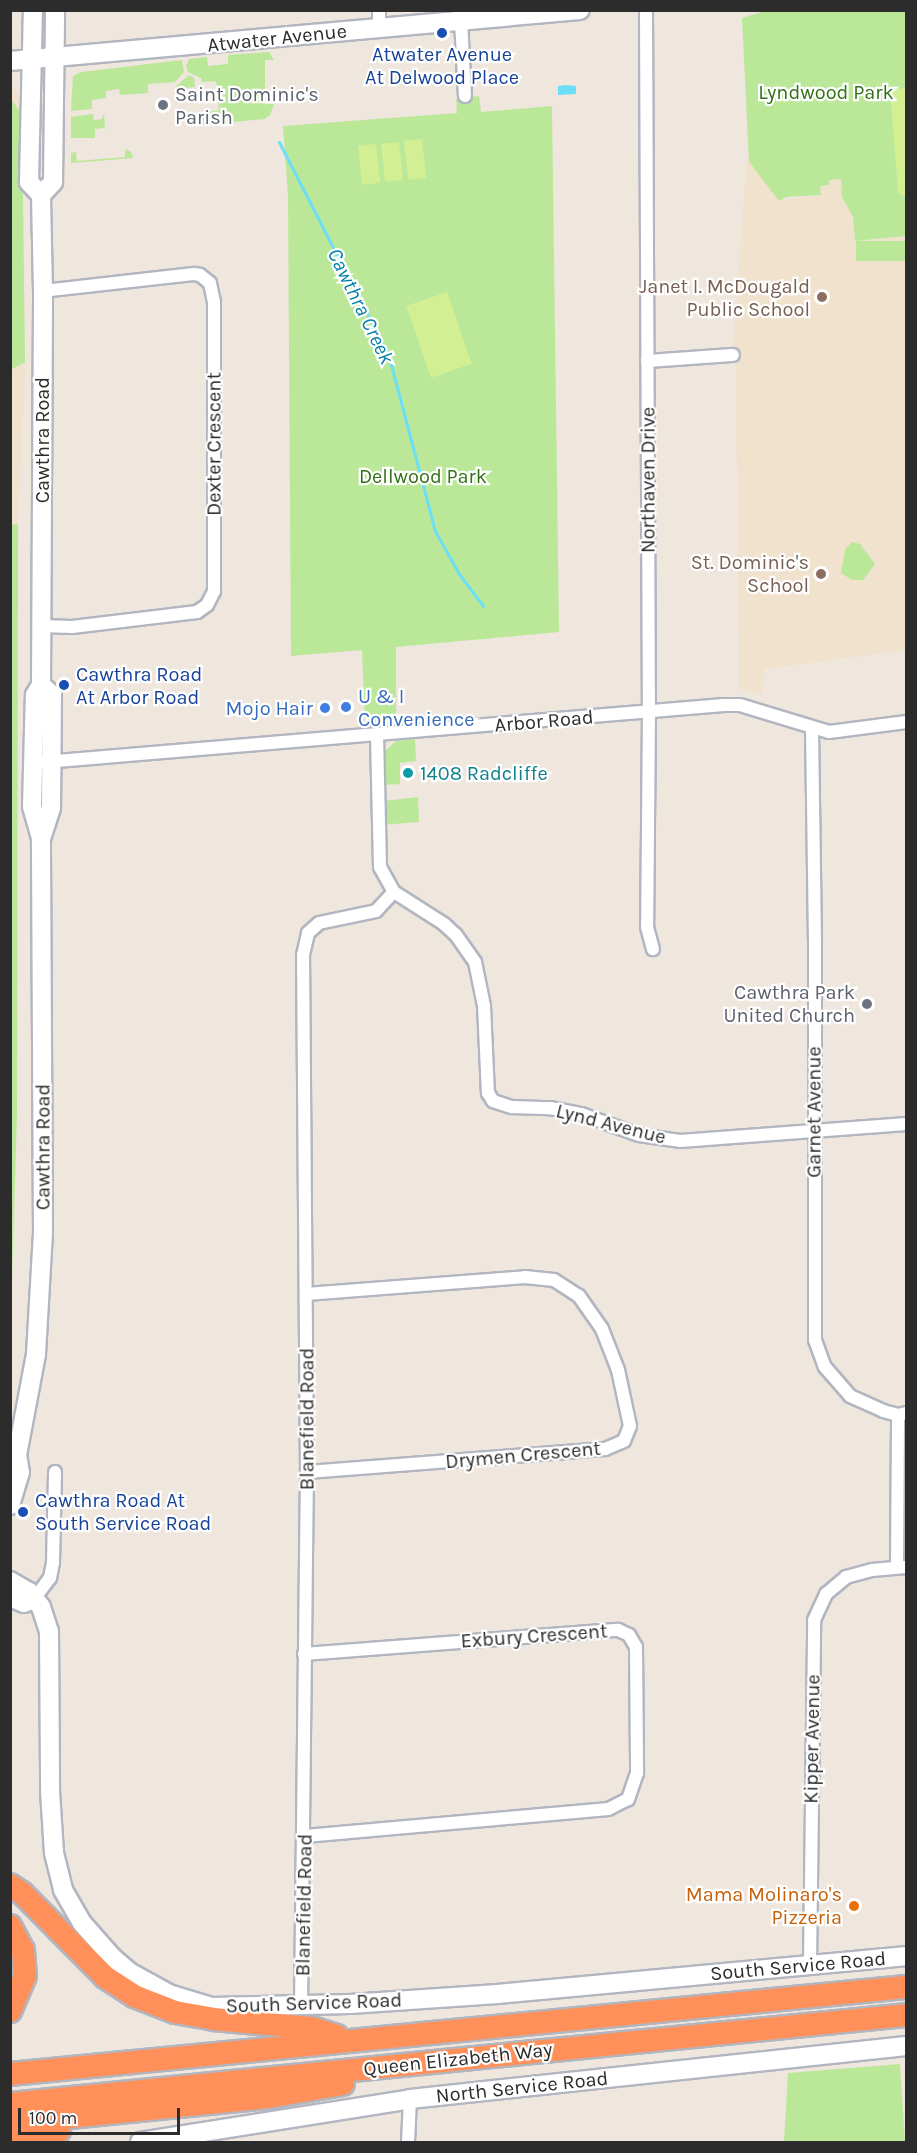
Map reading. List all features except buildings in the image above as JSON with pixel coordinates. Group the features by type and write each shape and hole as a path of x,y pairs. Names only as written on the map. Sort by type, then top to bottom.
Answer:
{"highway":[{"path":"10,1885 22,1893 105,1977 134,1996 175,2012 213,2019 312,2028 347,2039"},
{"path":"10,1926 22,1950 25,1976 10,2012"},
{"name":"Queen Elizabeth Way","path":"10,2074 347,2039 906,1987"},
{"name":"Queen Elizabeth Way","path":"10,2104 906,2015"},
{"path":"10,2123 268,2097 511,2054"},
{"path":"10,2141 160,2108"}],"street":[{"name":"Cawthra Road","path":"10,1505 20,1472 14,1460 36,1353 42,1233 41,838 51,808 42,763 52,695 41,685 43,291 41,195 29,182 33,10"},
{"name":"Cawthra Road","path":"41,195 53,182 55,10"},
{"name":"Atwater Avenue","path":"10,62 56,59 379,19 461,20 580,10"},
{"name":"Northaven Drive","path":"646,10 649,712 647,927 653,949"},
{"path":"461,20 465,96"},
{"name":"Dexter Crescent","path":"41,626 72,627 197,612 207,605 214,591 214,302 210,283 200,275 194,274 43,291"},
{"path":"647,361 733,355"},
{"name":"Arbor Road","path":"42,763 740,705 829,732 906,722"},
{"name":"Garnet Avenue","path":"812,728 815,931 814,1323 818,1354 833,1378 850,1396 870,1406 902,1414"},
{"path":"377,735 378,854 380,867 394,892"},
{"name":"Lynd Avenue","path":"394,892 444,924 456,935 475,962 484,1006 488,1093 493,1101 512,1107 550,1108 581,1114 639,1135 680,1141 814,1133 906,1124"},
{"name":"Blanefield Road","path":"301,2006 305,1836 304,1654 307,1472 304,943 308,933 319,923 376,911 394,892"},
{"name":"Drymen Crescent","path":"306,1294 532,1277 554,1280 579,1296 602,1329 618,1370 630,1426 624,1442 605,1449 307,1472"},
{"path":"902,1414 902,1567"},
{"path":"10,1597 24,1603 34,1599 50,1578 53,1563 55,1472"},
{"name":"Kipper Avenue","path":"810,1965 814,1620 825,1594 836,1583 846,1577 902,1567"},
{"name":"South Service Road","path":"10,1581 29,1592 46,1618 49,1631 50,1791 54,1853 63,1890 82,1923 112,1957 129,1972 169,1994 212,2007 301,2006 498,1994 906,1956"},
{"name":"Exbury Crescent","path":"304,1654 618,1630 629,1635 636,1647 637,1761 637,1773 628,1799 608,1809 305,1836"},
{"name":"North Service Road","path":"140,2142 410,2099 906,2046"},
{"path":"408,2142 410,2099"}],"shaded area":[{"path":"11,84 22,96 25,372 18,524 11,525"},
{"name":"St. Dominic's School","path":"747,157 779,200 821,195 820,186 828,180 841,179 842,197 853,217 855,241 906,236 906,650 765,669 762,694 739,689 736,365 733,353"}],"green space":[{"name":"Lyndwood Park","path":"768,10 906,11 906,236 855,241 853,217 842,197 841,179 829,180 829,185 820,186 821,195 786,197 779,201 749,162 742,18"},
{"path":"269,52 274,60 265,60 265,104 274,104 270,115 265,119 201,125 200,113 219,110 216,81 202,82 201,78 188,72 186,66 189,59 207,57 208,66 228,64 228,55"},
{"path":"182,60 184,72 175,82 148,84 148,93 120,95 119,89 106,91 106,98 92,100 92,109 71,111 73,76 81,72"},
{"path":"189,75 194,78 195,87 176,89 176,86"},
{"path":"906,88 906,196 903,196 898,192 890,90"},
{"name":"Dellwood Park","path":"479,96 481,112 552,106 559,632 396,647 396,719 365,723 362,650 291,656 288,196 283,126 457,113 456,99"},
{"path":"10,98 22,114 25,362 12,369"},
{"path":"104,113 105,128 95,129 95,138 71,138 71,117 93,114 94,120 102,119"},
{"path":"422,139 426,178 408,180 404,141"},
{"path":"399,142 403,180 385,182 381,144"},
{"path":"376,144 380,183 362,185 358,146"},
{"path":"125,149 131,152 133,158 71,163 71,153 76,152 77,161 125,157"},
{"path":"856,241 906,241 906,261 856,261"},
{"path":"447,292 472,364 431,378 406,306"},
{"path":"18,524 17,1114 11,1314 10,525"},
{"path":"852,542 860,544 875,564 863,580 852,580 841,573 845,549"},
{"path":"415,739 416,761 400,763 400,784 383,785 384,752 396,741"},
{"path":"418,797 419,822 382,825 383,801"},
{"path":"900,2064 905,2142 784,2142 788,2073"}],"water":[{"path":"558,86 576,86 576,94 558,95"}],"waterway":[{"name":"Cawthra Creek","path":"279,142 389,357 435,531 459,574 483,606"}],"place":[{"name":"Atwater Avenue At Delwood Place","path":"442,33"},
{"name":"Saint Dominic's Parish","path":"163,105"},
{"name":"Janet I. McDougald Public School","path":"822,297"},
{"name":"St. Dominic's School","path":"821,574"},
{"name":"Cawthra Road At Arbor Road","path":"64,685"},
{"name":"U & I Convenience","path":"346,707"},
{"name":"Mojo Hair","path":"325,708"},
{"name":"1408 Radcliffe","path":"408,773"},
{"name":"Cawthra Park United Church","path":"867,1004"},
{"name":"Cawthra Road At South Service Road","path":"23,1512"},
{"name":"Mama Molinaro's Pizzeria","path":"854,1906"}]}
